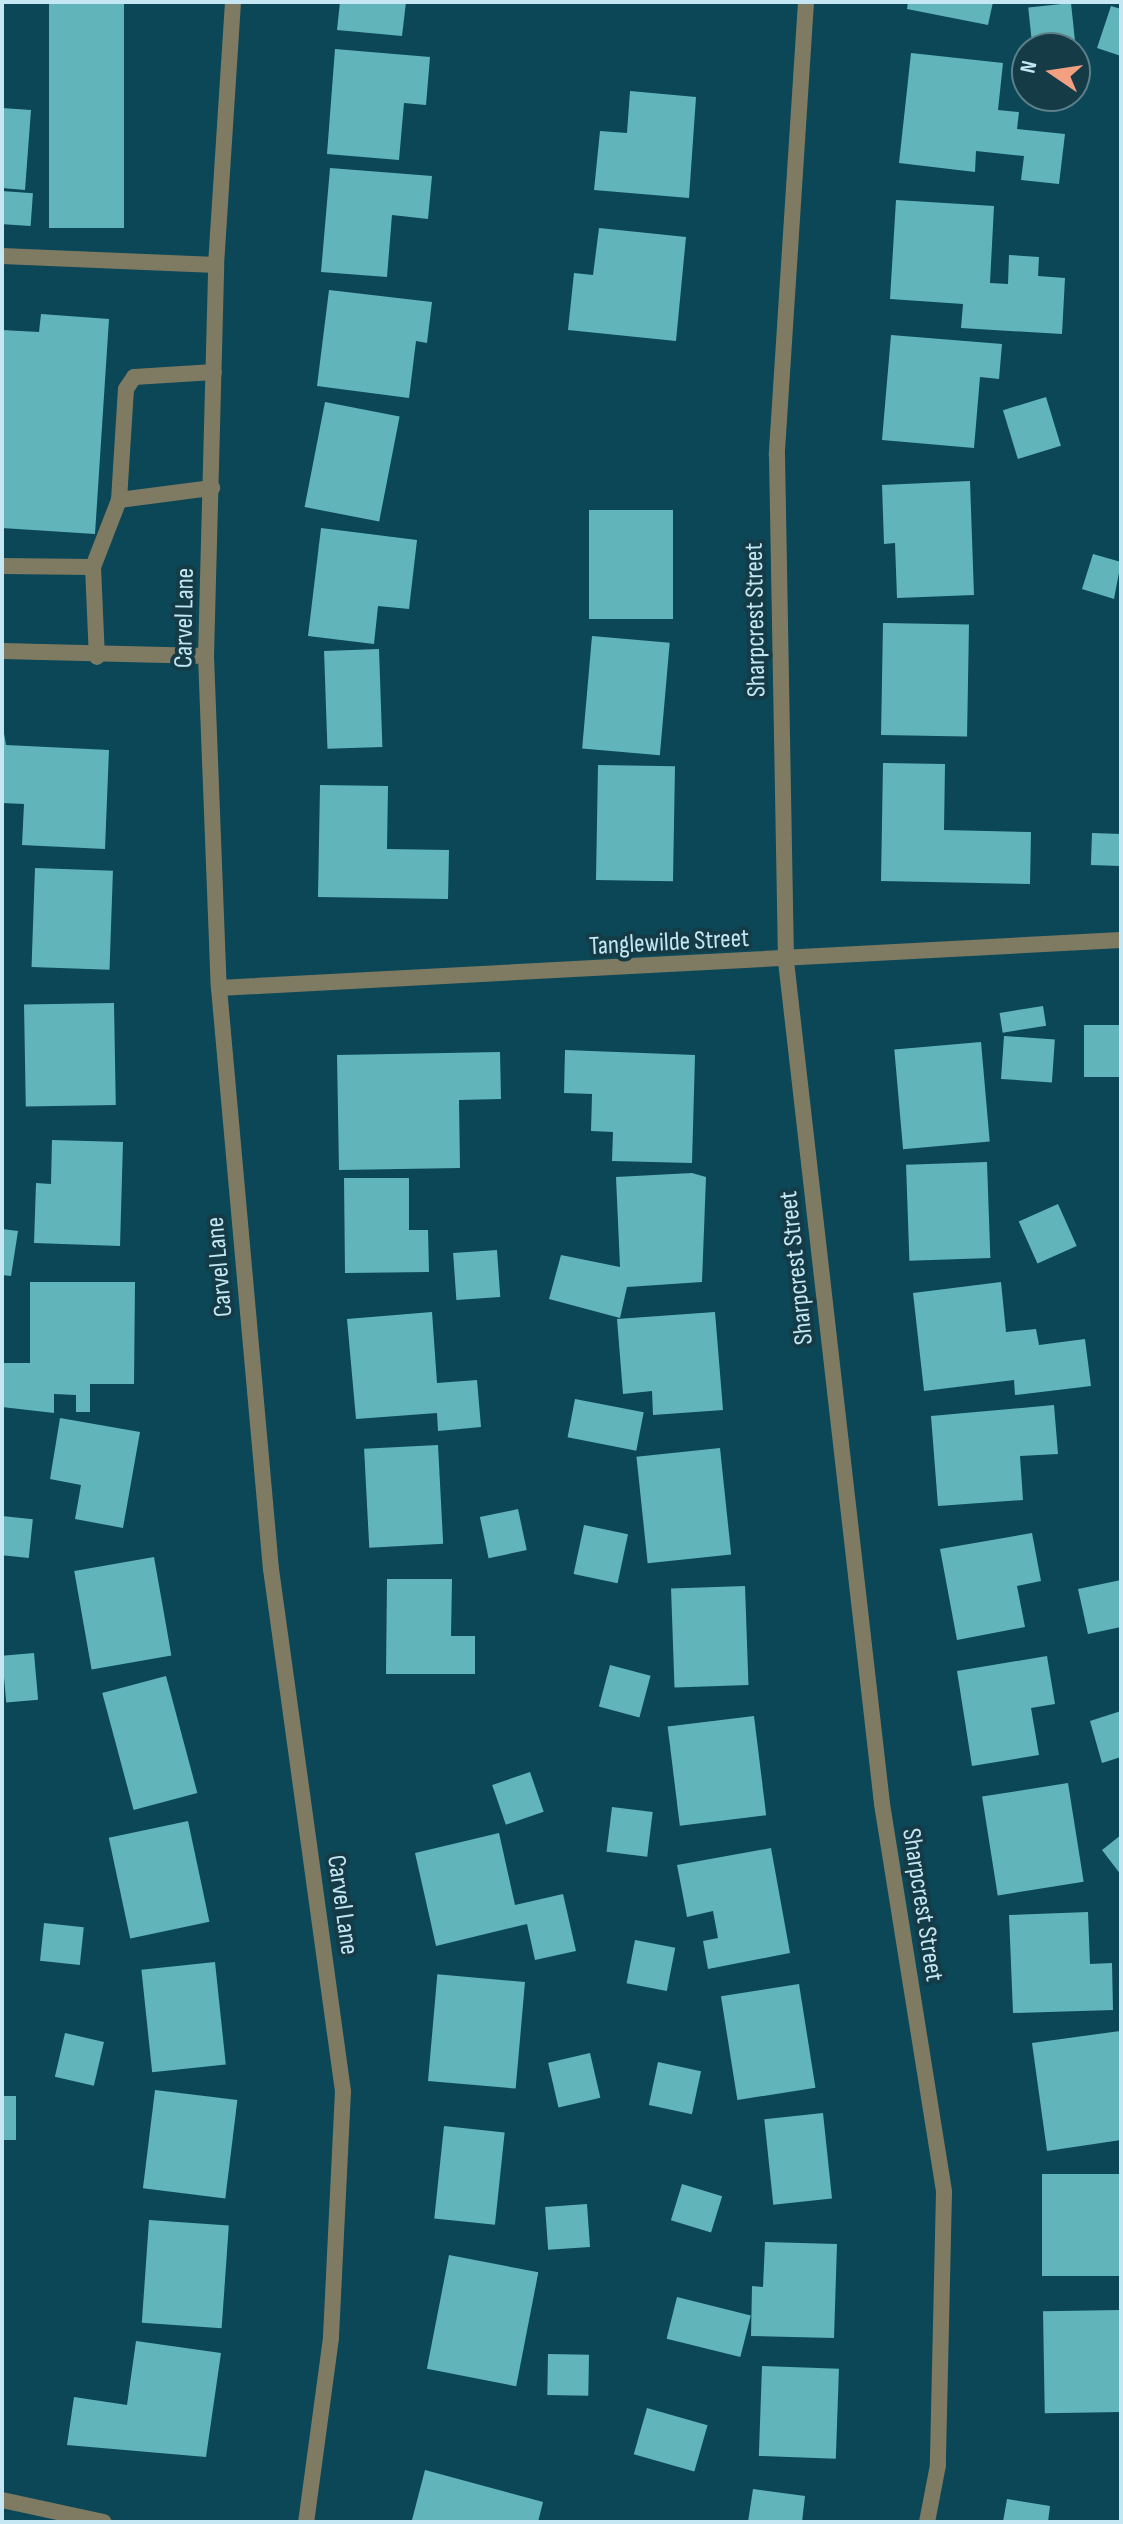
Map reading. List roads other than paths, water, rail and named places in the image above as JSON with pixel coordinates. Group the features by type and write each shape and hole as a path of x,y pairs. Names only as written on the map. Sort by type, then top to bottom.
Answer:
{"street":[{"name":"Carvel Lane","path":"233,2 216,265 206,656 219,988 271,1569 343,2091 331,2338 306,2522"},
{"name":"Sharpcrest Street","path":"806,2 777,455 786,961 882,1804 944,2192 938,2465 927,2522"},
{"path":"2,256 216,265"},
{"path":"97,657 93,567 119,500 126,389 134,377 214,372"},
{"path":"119,500 212,488"},
{"path":"2,566 93,567"},
{"path":"2,651 97,657 206,656"},
{"name":"Tanglewilde Street","path":"219,988 786,961 1121,940"},
{"path":"2,2500 104,2522"}]}
